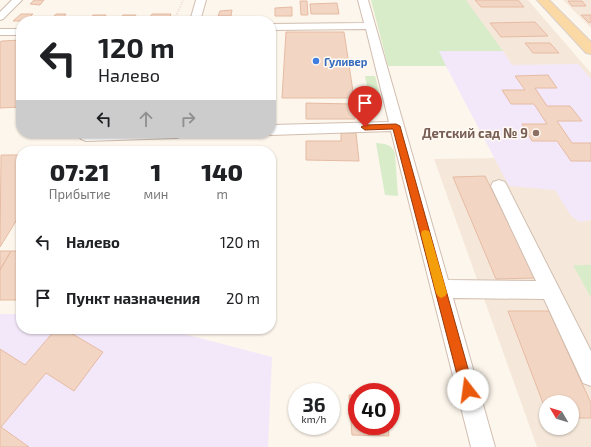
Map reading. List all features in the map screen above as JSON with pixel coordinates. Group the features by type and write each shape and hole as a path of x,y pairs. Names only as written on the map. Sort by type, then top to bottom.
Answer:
{"main road":[{"path":"543,0 591,50"}],"street":[{"path":"0,17 17,0"},
{"path":"196,16 201,0"},
{"path":"363,0 483,447"},
{"path":"276,27 369,26"},
{"path":"0,32 16,32"},
{"path":"276,130 396,126"},
{"path":"499,186 591,374"},
{"path":"440,289 550,290"}],"path":[{"path":"176,16 183,0"}],"shaded area":[{"path":"422,0 528,0 591,73 591,447 537,447 434,159 498,158"},
{"path":"563,0 591,0 591,28"},
{"name":"Детский сад № 9","path":"438,51 503,51 512,65 578,64 591,79 591,220 580,222 571,216 555,190 509,186"},
{"path":"0,314 16,314 16,334 184,334 272,357 268,447 0,447"}],"green space":[{"path":"371,0 466,0 503,51 439,51 446,66 388,66"},
{"path":"365,76 375,76 380,95 369,95"},
{"path":"376,143 388,145 395,153 398,196 385,195"},
{"path":"573,265 591,265 591,298"}],"building":[{"path":"34,0 44,0 40,5 30,4"},
{"path":"475,0 518,0 524,7 481,7"},
{"path":"300,1 307,1 308,15 301,15"},
{"path":"568,1 582,1 586,6 572,6"},
{"path":"337,3 339,14 311,14 310,4"},
{"path":"292,7 292,16 275,16 275,8"},
{"path":"232,10 231,16 218,16 220,11"},
{"path":"21,14 33,14 31,16 19,16"},
{"path":"56,14 66,14 64,16 54,16"},
{"path":"152,14 171,14 170,16 151,16"},
{"path":"93,15 106,15 105,16 92,16"},
{"path":"123,15 136,15 135,16 122,16"},
{"path":"581,15 591,15 591,22 589,23"},
{"path":"535,22 548,36 501,37 490,23"},
{"name":"Гуливер","path":"286,32 344,32 354,98 282,98"},
{"path":"16,40 16,107 0,108 0,42"},
{"path":"525,43 550,43 559,53 533,53"},
{"path":"548,75 557,88 535,88 547,106 570,106 582,121 557,121 572,143 591,143 591,161 571,161 557,141 532,141 522,124 547,124 534,104 511,104 502,90 525,90 515,76"},
{"path":"306,103 353,104 355,119 306,119"},
{"path":"341,133 356,133 359,161 306,160 306,141 341,141"},
{"path":"1,155 16,155 16,221 0,247"},
{"path":"485,176 535,278 496,279 453,177"},
{"path":"0,251 11,251 0,270"},
{"path":"11,251 16,251 16,300 0,300 0,270"},
{"path":"508,311 549,311 591,403 591,418 579,418 579,395 540,395"},
{"path":"52,334 72,334 103,352 74,391 46,373 1,427 29,447 0,447 0,349 25,365"},
{"path":"352,435 389,435 389,436"}],"slow traffic":[{"path":"425,234 441,293"}],"place":[{"name":"Гуливер","path":"316,61"},
{"name":"Детский сад № 9","path":"536,133"}],"route":[{"path":"365,127 396,126 468,390"}]}
